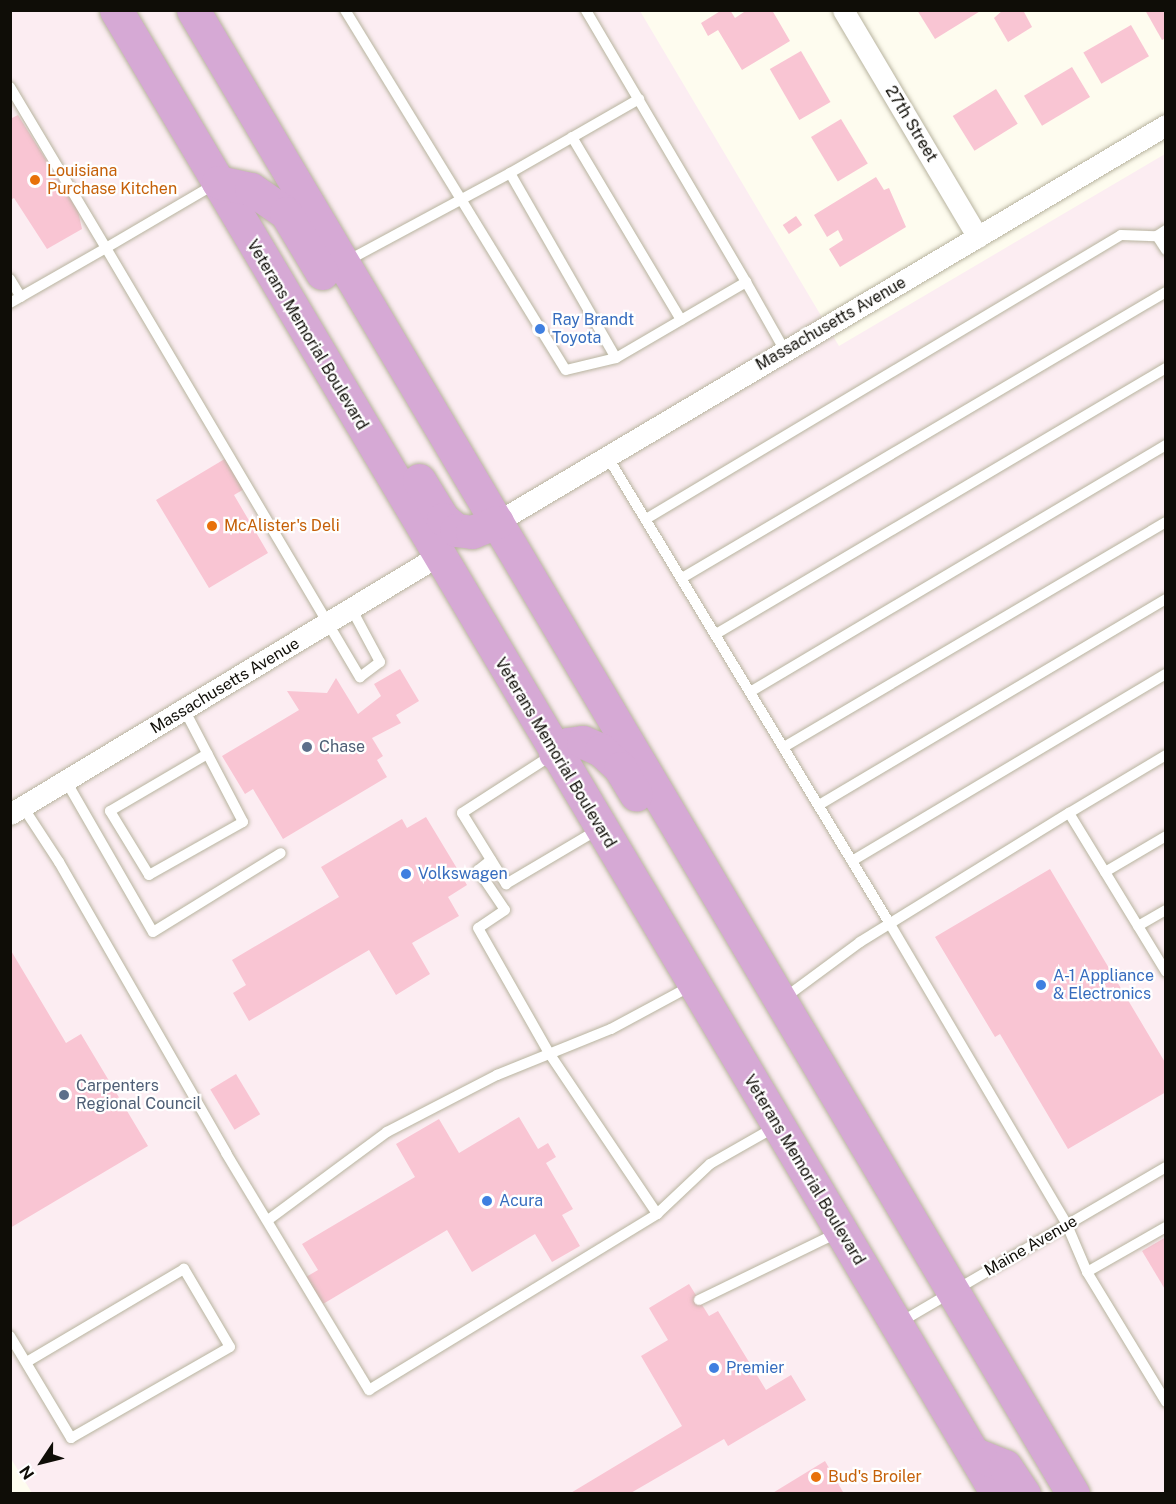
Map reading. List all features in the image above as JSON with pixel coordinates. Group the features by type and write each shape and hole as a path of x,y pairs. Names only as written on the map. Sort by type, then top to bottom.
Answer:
{"main road":[{"name":"Veterans Memorial Boulevard","path":"116,10 600,829 997,1494"},
{"path":"193,10 1073,1494"},
{"path":"218,182 251,189 286,213 374,359 425,401"},
{"path":"288,303 333,336 443,519 456,530 472,532 497,522"},
{"path":"555,753 568,744 583,742 601,750 620,768 742,969 780,1001"},
{"path":"974,1454 1005,1466 1024,1494"}],"street":[{"name":"27th Street","path":"843,10 978,237"},
{"name":"Massachusetts Avenue","path":"497,522 1166,125"},
{"name":"Massachusetts Avenue","path":"17,811 438,556"}],"lane":[{"path":"345,10 566,370 616,358 746,282"},
{"path":"586,10 785,351"},
{"path":"10,87 360,677 380,662 351,608"},
{"path":"343,263 639,99"},
{"path":"572,137 681,320"},
{"path":"510,172 616,358"},
{"path":"10,303 218,182"},
{"path":"646,519 1120,235 1161,233 1166,250"},
{"path":"10,279 21,297"},
{"path":"682,578 1166,292"},
{"path":"716,634 1166,368"},
{"path":"750,692 1166,445"},
{"path":"607,456 890,924 1067,1225 1087,1272 1166,1402"},
{"path":"784,747 1166,522"},
{"path":"819,805 1166,599"},
{"path":"852,861 1166,674"},
{"path":"185,711 243,822 149,875 110,811 207,754"},
{"path":"555,753 462,813 506,884 600,829"},
{"path":"780,1001 830,962 1166,755"},
{"path":"66,781 153,932 280,853"},
{"path":"17,811 59,862 369,1390 657,1214 710,1164 777,1126"},
{"path":"1069,813 1166,972"},
{"path":"1105,872 1166,836"},
{"path":"491,860 478,870 505,910 478,928 549,1053 657,1214"},
{"path":"1138,926 1166,910"},
{"path":"268,1220 387,1132 549,1053 610,1029 693,985"},
{"name":"Maine Avenue","path":"896,1325 1166,1167"},
{"path":"1087,1272 1166,1227"},
{"path":"699,1300 840,1232"},
{"path":"10,1336 71,1438 230,1347 184,1269 27,1362"}],"shaded area":[{"path":"10,11 640,11 839,346 1165,154 1165,1493 32,1493 10,1457"}],"building":[{"path":"722,10 730,10 735,18 747,10 772,10 790,41 742,70 718,30 708,36 701,23"},
{"path":"917,10 982,10 935,39"},
{"path":"1003,10 1023,10 1032,27 1008,42 994,18"},
{"path":"1145,10 1166,10 1166,38 1162,40"},
{"path":"1131,25 1149,56 1101,84 1083,52"},
{"path":"801,51 830,102 799,120 770,69"},
{"path":"1072,67 1090,97 1042,126 1024,96"},
{"path":"996,89 1018,124 974,151 953,116"},
{"name":"Louisiana Purchase Kitchen","path":"18,115 78,211 82,229 47,249 14,198 10,200 10,119"},
{"path":"841,119 868,164 838,182 811,137"},
{"path":"876,177 884,190 889,188 906,227 840,267 829,249 843,240 838,230 827,237 814,215"},
{"path":"796,216 802,225 789,234 783,225"},
{"name":"McAlister's Deli","path":"228,457 246,488 234,495 268,553 209,588 156,500"},
{"name":"Chase","path":"400,669 419,701 396,715 401,723 372,738 383,756 377,760 387,777 283,839 253,789 245,794 222,756 299,710 287,691 327,693 336,678 358,714 381,696 374,684"},
{"path":"426,817 467,885 448,897 459,916 412,943 430,974 396,995 369,950 249,1021 233,993 246,985 232,960 339,897 321,867 402,819 407,828"},
{"name":"A-1 Appliance & Electronics","path":"1050,869 1166,1064 1166,1092 1068,1149 1000,1034 995,1037 935,937"},
{"name":"Carpenters Regional Council","path":"10,949 66,1043 81,1034 148,1146 10,1228"},
{"path":"236,1074 260,1114 234,1130 210,1089"},
{"path":"519,1117 538,1149 548,1143 556,1157 546,1163 573,1209 562,1215 580,1246 552,1262 535,1234 472,1272 447,1230 323,1304 306,1277 318,1270 302,1244 415,1177 396,1144 439,1119 459,1153"},
{"path":"1166,1237 1166,1291 1142,1251"},
{"path":"689,1284 709,1316 718,1311 766,1390 791,1375 806,1400 728,1446 724,1439 629,1494 569,1494 682,1426 641,1356 668,1340 649,1308"},
{"name":"Bud's Broiler","path":"825,1461 843,1492 771,1494"}],"place":[{"name":"Louisiana Purchase Kitchen","path":"35,180"},
{"name":"Ray Brandt Toyota","path":"540,329"},
{"name":"McAlister's Deli","path":"212,526"},
{"name":"Chase","path":"307,747"},
{"name":"Volkswagen","path":"406,874"},
{"name":"A-1 Appliance & Electronics","path":"1041,985"},
{"name":"Carpenters Regional Council","path":"64,1095"},
{"name":"Acura","path":"487,1201"},
{"name":"Premier","path":"714,1368"},
{"name":"Bud's Broiler","path":"816,1477"}]}
